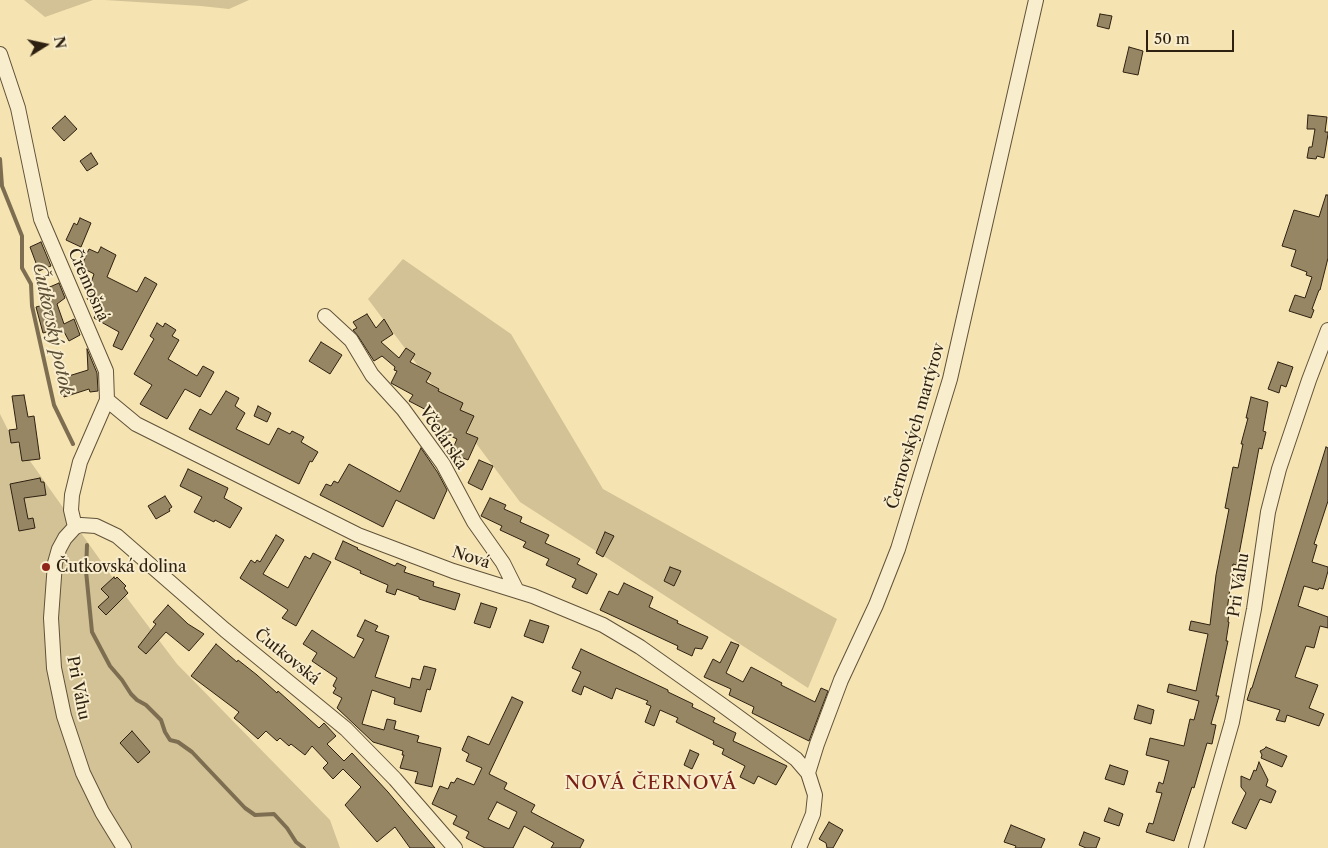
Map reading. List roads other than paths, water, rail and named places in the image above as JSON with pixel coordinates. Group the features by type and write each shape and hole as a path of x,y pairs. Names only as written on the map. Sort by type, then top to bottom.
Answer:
{"street":[{"name":"Černovských martýrov","path":"808,773 841,680 876,605 898,549 950,379 1036,0"},
{"name":"Čremošná","path":"0,54 18,108 41,219 106,371 107,400 80,462 72,495 71,510 75,527"},
{"name":"Včelárska","path":"326,316 351,340 372,375 403,409 443,464 474,522 503,563 516,591"},
{"name":"Pri Váhu","path":"1196,848 1232,722 1254,609 1268,512 1285,451 1328,330"},
{"name":"Nová","path":"107,400 136,424 358,535 453,571 533,596 603,626 640,647 796,758 808,773"},
{"name":"Čutkovská","path":"75,527 88,524 117,536 225,630 318,705 346,729 395,779 455,848"},
{"name":"Pri Váhu","path":"75,527 69,532 59,548 53,579 51,618 54,668 64,716 81,767 102,812 124,848"},
{"path":"799,848 813,814 815,794 808,773"}],"waterway":[{"name":"Čutkovský potok","path":"0,159 2,186 22,236 22,268 31,284 32,306 54,405 73,444"},
{"name":"Čutkovský potok","path":"87,545 86,571 92,632 110,666 131,694 146,705 161,720 170,740 178,742 192,752 245,808 255,815 274,814 287,828 296,842 304,848"}],"place":[{"name":"Čutkovská dolina","path":"46,567"}],"district":[{"name":"NOVÁ ČERNOVÁ","path":"651,784"}]}
